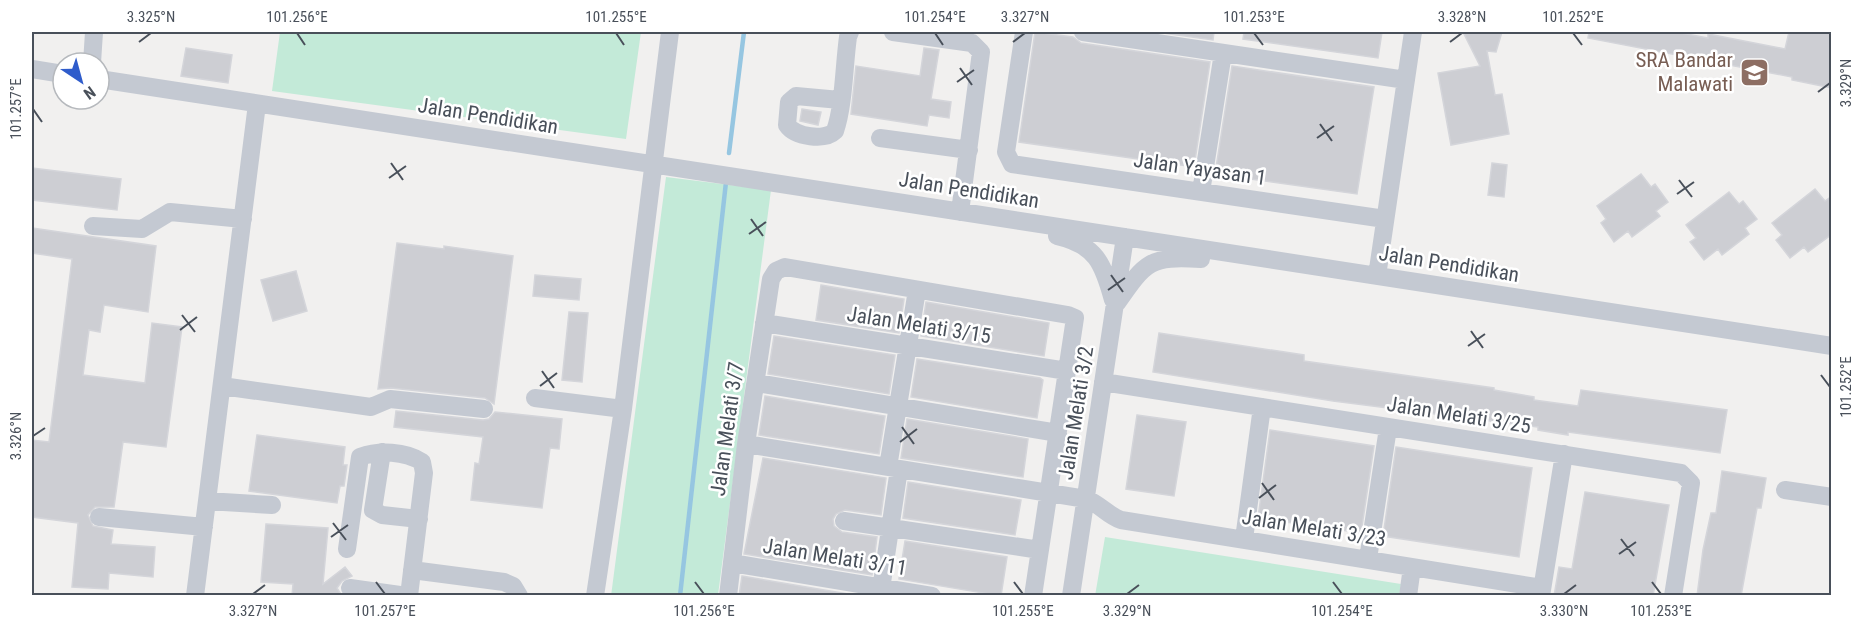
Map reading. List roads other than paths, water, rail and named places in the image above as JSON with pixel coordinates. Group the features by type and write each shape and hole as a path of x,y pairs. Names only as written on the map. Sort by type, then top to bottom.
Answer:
{"street":[{"path":"93,51 94,32"},
{"path":"595,596 623,409 670,32"},
{"path":"840,100 850,32"},
{"path":"892,32 972,43 979,48 981,56 960,212"},
{"name":"Jalan Yayasan 1","path":"1024,32 1006,152 1009,161 1016,165 1385,219"},
{"path":"1083,32 1406,80"},
{"path":"1377,276 1413,32"},
{"path":"1201,192 1223,53"},
{"path":"32,69 51,72"},
{"name":"Jalan Pendidikan","path":"111,81 1832,346"},
{"path":"195,596 257,104"},
{"path":"880,138 969,150"},
{"path":"93,226 142,229 170,212 243,219"},
{"path":"1007,219 1076,242 1093,253 1107,278 1114,307"},
{"name":"Jalan Melati 3/2","path":"1071,596 1125,237"},
{"path":"1114,307 1147,266 1167,257 1215,260 1257,257"},
{"name":"Jalan Melati 3/7","path":"728,596 746,444 771,279 776,271 785,267 916,290"},
{"path":"881,592 890,529 898,407 916,290 1075,318 1033,596"},
{"name":"Jalan Melati 3/15","path":"764,323 1067,371"},
{"name":"Jalan Melati 3/25","path":"1103,382 1681,473 1689,478 1691,483 1673,596"},
{"path":"756,383 1058,433"},
{"path":"222,386 371,407 390,399 484,409"},
{"path":"535,398 623,409"},
{"path":"1244,538 1262,407"},
{"path":"1368,559 1388,428"},
{"path":"746,444 1086,499"},
{"path":"382,452 374,510 382,515 419,519"},
{"path":"347,549 359,459 382,452 413,456 422,462 424,473 408,596 350,588"},
{"path":"1541,592 1564,454"},
{"path":"1785,490 1832,497"},
{"name":"Jalan Melati 3/23","path":"1086,499 1098,503 1107,513 1121,520 1368,559 1541,592"},
{"path":"207,501 272,505"},
{"path":"99,517 204,527"},
{"path":"843,521 1040,550"},
{"name":"Jalan Melati 3/11","path":"732,563 881,592 932,596"},
{"path":"1408,596 1412,567"},
{"path":"412,570 504,582 513,586 519,596"}],"waterway":[{"path":"729,153 744,32"},
{"path":"680,596 726,182"}],"place":[{"name":"SRA Bandar Malawati","path":"1754,72"}]}
